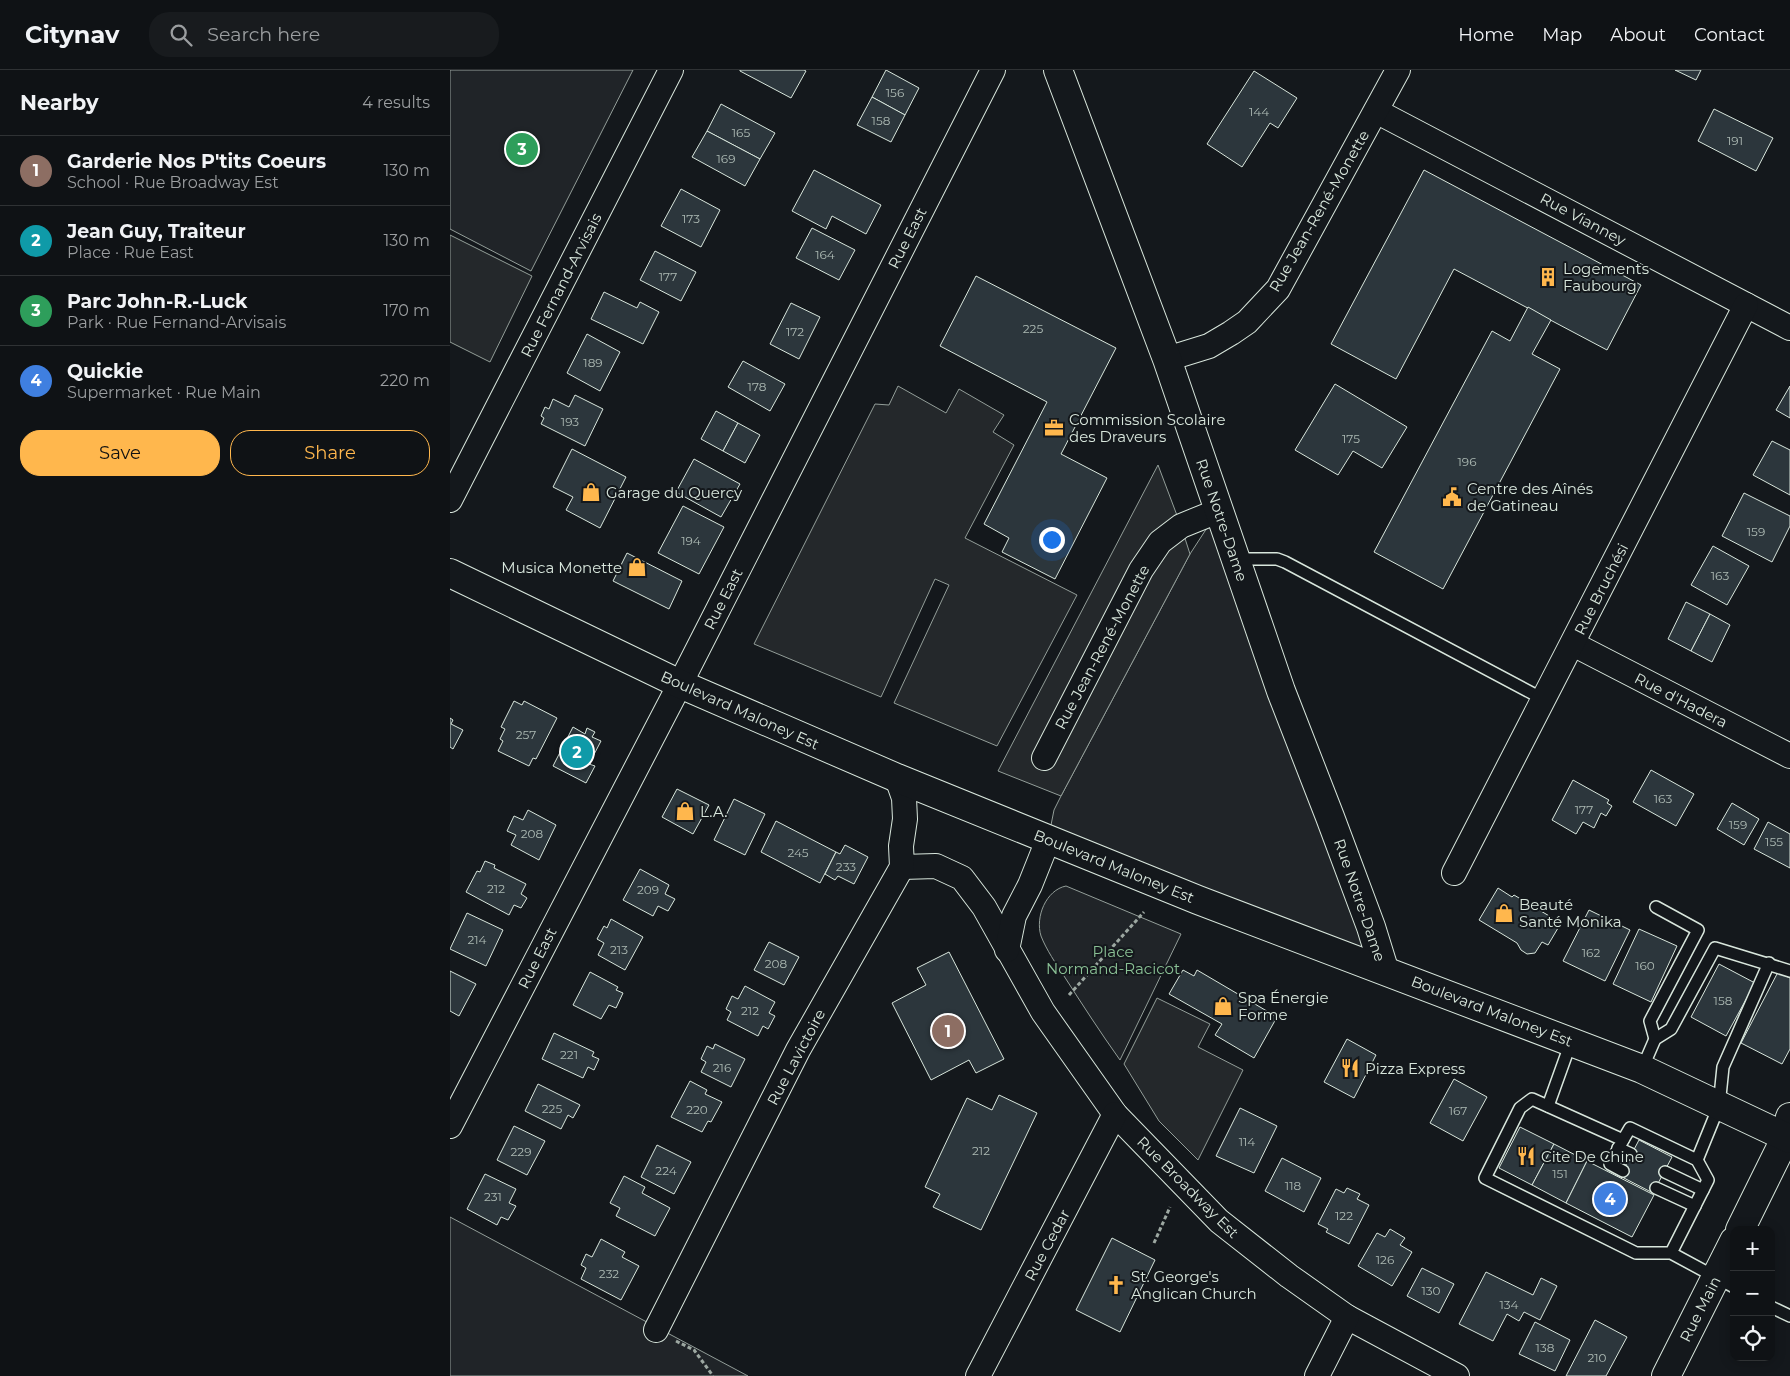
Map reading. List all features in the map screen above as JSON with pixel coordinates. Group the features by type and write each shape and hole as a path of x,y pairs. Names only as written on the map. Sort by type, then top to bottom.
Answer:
{"main road":[{"name":"Rue Notre-Dame","path":"1058,70 1167,359 1280,691 1330,816 1371,927 1384,970"},
{"name":"Boulevard Maloney Est","path":"450,573 680,684 897,778 1198,900 1642,1069 1719,1106 1789,1132"},
{"path":"1742,1226 1789,1132"},
{"name":"Rue Main","path":"1666,1376 1725,1282 1730,1259"}],"street":[{"name":"Rue Fernand-Arvisais","path":"450,500 671,70"},
{"name":"Rue East","path":"450,1126 680,684 992,70"},
{"name":"Rue Jean-René-Monette","path":"1167,359 1208,346 1247,322 1278,289 1398,70"},
{"name":"Rue Vianney","path":"1376,111 1790,328"},
{"name":"Rue Bruchési","path":"1454,873 1746,305"},
{"name":"Rue Jean-René-Monette","path":"1044,758 1141,570 1160,542 1181,526 1218,511"},
{"name":"Rue d'Hadera","path":"1573,644 1790,756"},
{"path":"897,778 904,798 905,819 901,846 902,867"},
{"path":"1007,950 1014,916 1030,885 1048,840"},
{"name":"Rue Broadway Est","path":"902,867 936,866 962,878 984,908 1043,1012 1115,1114 1218,1221 1347,1317 1456,1376"},
{"name":"Rue Lavictoire","path":"656,1330 798,1050 902,867"},
{"name":"Rue Cedar","path":"978,1376 1115,1114"},
{"path":"1317,1376 1347,1317"}],"lane":[{"path":"1236,560 1278,559 1285,562 1543,699"},
{"path":"1655,1039 1650,1021 1698,930 1656,907"},
{"path":"1642,1069 1655,1039 1671,1029 1715,948 1790,970"},
{"path":"1697,1160 1719,1106 1723,1067 1769,964"},
{"path":"1548,1106 1571,1041"},
{"path":"1631,1154 1621,1144 1532,1099 1520,1108 1485,1178 1636,1253 1671,1253 1725,1282"},
{"path":"1623,1171 1610,1164 1630,1128 1697,1160 1708,1180 1671,1253"},
{"path":"1665,1172 1703,1190"},
{"path":"1656,1188 1695,1206"},
{"path":"1775,1309 1790,1316"}],"path":[{"path":"1069,995 1144,912"},
{"path":"1154,1243 1181,1182"},
{"path":"656,1330 694,1350 713,1376"}],"green space":[{"path":"450,70 633,70 531,271 450,229"},
{"path":"1218,511 1384,969 1048,840 1054,810 1061,796 1190,554"},
{"name":"Place Normand-Racicot","path":"1066,886 1181,934 1120,1060 1091,1018 1041,936 1040,921 1044,905 1053,893"},
{"path":"450,1217 748,1376 450,1376"}],"shaded area":[{"path":"450,235 532,276 490,362 450,342"},
{"path":"898,386 946,413 959,389 1004,415 993,432 1014,445 965,538 1077,595 997,746 894,703 949,585 935,579 881,697 754,644 875,404 889,405"},
{"path":"1158,465 1190,554 1061,796 998,771"},
{"path":"1157,998 1210,1024 1198,1047 1243,1070 1198,1160 1159,1121 1124,1064"}],"building":[{"path":"740,70 804,70 806,71 791,98"},
{"path":"886,70 919,88 905,115 872,97"},
{"path":"1675,70 1701,70 1696,80"},
{"path":"1254,71 1297,98 1278,128 1270,123 1242,167 1207,144"},
{"path":"872,97 905,115 891,142 857,125"},
{"path":"721,104 775,133 760,159 707,131"},
{"path":"1714,109 1773,138 1756,171 1698,141"},
{"path":"707,131 760,159 745,186 692,157"},
{"path":"814,170 881,205 866,234 832,216 826,229 792,211"},
{"name":"Logements Faubourg","path":"1424,170 1641,285 1607,350 1454,269 1396,379 1331,344"},
{"path":"681,189 720,210 701,247 661,226"},
{"path":"812,228 855,250 839,280 796,258"},
{"path":"655,251 696,272 681,301 640,280"},
{"name":"Commission Scolaire des Draveurs","path":"976,276 1116,348 1061,454 1107,478 1055,579 1002,552 1009,538 984,524 1047,402 940,346"},
{"path":"604,292 637,308 640,302 659,312 643,344 591,319"},
{"path":"791,303 820,317 799,359 770,344"},
{"path":"1528,307 1551,320 1532,354 1560,369 1443,589 1374,552 1492,331 1510,341"},
{"path":"587,334 620,352 600,391 567,373"},
{"path":"743,361 785,384 770,411 728,387"},
{"path":"1335,384 1407,427 1382,468 1353,451 1338,475 1295,450"},
{"path":"1790,386 1790,418 1776,410"},
{"path":"575,395 603,409 585,446 541,424 544,418 541,416 545,407 549,409 553,399 569,407"},
{"path":"716,411 738,423 723,451 701,439"},
{"path":"738,423 760,435 745,463 723,451"},
{"path":"1772,441 1790,450 1790,495 1753,475"},
{"name":"Garage du Quercy","path":"572,449 626,477 600,528 566,510 573,497 553,487"},
{"path":"694,459 740,484 721,517 676,492"},
{"path":"1744,493 1790,516 1790,526 1772,562 1722,536"},
{"path":"683,506 724,527 699,574 658,553"},
{"path":"1713,546 1749,566 1727,605 1691,585"},
{"name":"Musica Monette","path":"627,553 682,581 669,609 613,581"},
{"path":"1686,602 1710,614 1691,651 1668,639"},
{"path":"1710,614 1730,625 1712,662 1691,651"},
{"path":"514,701 522,705 524,701 557,718 536,759 533,758 529,766 498,751 503,741 500,739 505,729 501,727"},
{"path":"450,718 453,720 451,724 463,730 453,749 450,747"},
{"path":"573,727 585,734 587,728 595,732 592,737 601,741 589,764 595,766 586,783 553,766"},
{"path":"1651,770 1694,794 1676,826 1633,802"},
{"path":"1573,780 1609,800 1607,803 1612,806 1606,816 1601,813 1594,828 1583,822 1576,834 1552,820"},
{"name":"L.A.","path":"677,789 709,805 693,834 662,817"},
{"path":"734,799 765,814 745,855 714,840"},
{"path":"1732,803 1759,819 1744,845 1717,829"},
{"path":"528,810 556,825 539,860 511,845 516,835 507,831 514,816 523,820"},
{"path":"776,821 836,852 820,883 761,852"},
{"path":"1768,822 1790,834 1790,868 1754,849"},
{"path":"845,845 868,857 854,884 838,876 835,880 825,874 836,852 840,854"},
{"path":"485,861 495,865 494,868 526,884 521,894 527,898 521,908 514,905 509,915 466,892 477,871 480,872"},
{"path":"640,869 669,885 665,894 675,899 668,911 658,906 653,916 623,900"},
{"path":"1498,888 1512,897 1514,895 1561,923 1548,945 1542,942 1535,953 1527,954 1521,950 1517,943 1479,920"},
{"path":"1589,910 1630,930 1605,981 1563,961"},
{"path":"467,913 503,930 486,966 450,949"},
{"path":"611,919 643,937 625,970 598,955 604,943 597,939 604,926 607,928"},
{"path":"1639,929 1677,946 1651,1002 1613,984"},
{"path":"769,942 799,957 784,985 754,970"},
{"path":"949,952 1004,1059 976,1073 969,1060 931,1080 892,1003 926,985 917,968"},
{"path":"1719,964 1755,983 1726,1036 1691,1017"},
{"name":"Spa Énergie Forme","path":"1183,970 1194,976 1197,970 1277,1017 1254,1058 1215,1035 1222,1024 1169,994"},
{"path":"450,971 476,984 459,1016 450,1011"},
{"path":"590,972 618,987 616,990 623,993 616,1008 609,1005 601,1019 573,1005"},
{"path":"1778,972 1790,978 1790,1049 1782,1064 1741,1043"},
{"path":"745,986 775,1002 769,1013 775,1016 768,1029 763,1026 758,1036 727,1020 731,1012 726,1009 732,996 738,999"},
{"path":"554,1033 594,1052 592,1056 599,1059 594,1070 588,1067 583,1078 542,1059"},
{"name":"Pizza Express","path":"1347,1039 1376,1055 1354,1098 1324,1082"},
{"path":"715,1044 745,1059 731,1087 701,1072 706,1062 701,1059 707,1046 713,1049"},
{"path":"1454,1079 1487,1097 1463,1141 1430,1123"},
{"path":"690,1081 707,1090 705,1094 722,1102 711,1122 708,1121 702,1132 671,1117"},
{"path":"538,1084 580,1105 573,1118 568,1115 561,1129 525,1111"},
{"path":"999,1095 1037,1113 981,1230 933,1207 940,1194 925,1187 967,1098 992,1110"},
{"path":"1240,1108 1277,1126 1254,1173 1216,1156"},
{"path":"514,1126 545,1141 527,1175 497,1160"},
{"name":"Cite De Chine","path":"1520,1127 1554,1144 1532,1185 1499,1168"},
{"path":"1639,1140 1672,1157 1653,1193 1620,1176"},
{"path":"1554,1144 1587,1161 1566,1203 1532,1185"},
{"path":"657,1145 691,1162 674,1194 641,1177"},
{"path":"1282,1158 1321,1178 1304,1212 1265,1191"},
{"path":"1587,1161 1654,1195 1632,1237 1566,1203"},
{"path":"485,1174 516,1189 509,1203 516,1206 508,1220 501,1217 497,1225 467,1209"},
{"path":"624,1176 645,1187 642,1193 670,1208 655,1236 616,1216 620,1208 610,1203"},
{"path":"1347,1188 1360,1194 1357,1199 1369,1205 1349,1244 1326,1232 1328,1229 1318,1224 1336,1189 1344,1193"},
{"path":"1390,1229 1405,1238 1400,1245 1412,1252 1392,1286 1358,1266 1377,1233 1385,1237"},
{"name":"St. George's Anglican Church","path":"1112,1238 1155,1260 1120,1332 1076,1310"},
{"path":"601,1239 625,1252 622,1257 639,1266 621,1300 581,1279 586,1268 581,1265 586,1254 592,1257"},
{"path":"1422,1268 1454,1284 1439,1313 1407,1296"},
{"path":"1486,1272 1533,1295 1541,1278 1557,1286 1540,1320 1524,1312 1519,1321 1507,1314 1493,1341 1459,1324"},
{"path":"1595,1320 1627,1337 1606,1376 1566,1376"},
{"path":"1535,1322 1570,1340 1555,1371 1519,1354"}],"place":[{"name":"Parc John-R.-Luck","path":"522,149"},
{"name":"Logements Faubourg","path":"1548,277"},
{"name":"Commission Scolaire des Draveurs","path":"1054,428"},
{"name":"Garage du Quercy","path":"591,492"},
{"name":"Centre des Aînés de Gatineau","path":"1452,497"},
{"name":"Musica Monette","path":"637,567"},
{"name":"Jean Guy, Traiteur","path":"577,752"},
{"name":"L.A.","path":"685,811"},
{"name":"Beauté Santé Monika","path":"1504,913"},
{"name":"Spa Énergie Forme","path":"1223,1006"},
{"name":"Garderie Nos P'tits Coeurs","path":"948,1031"},
{"name":"Pizza Express","path":"1350,1068"},
{"name":"Cite De Chine","path":"1526,1156"},
{"name":"Quickie","path":"1610,1199"},
{"name":"St. George's Anglican Church","path":"1116,1285"}]}
